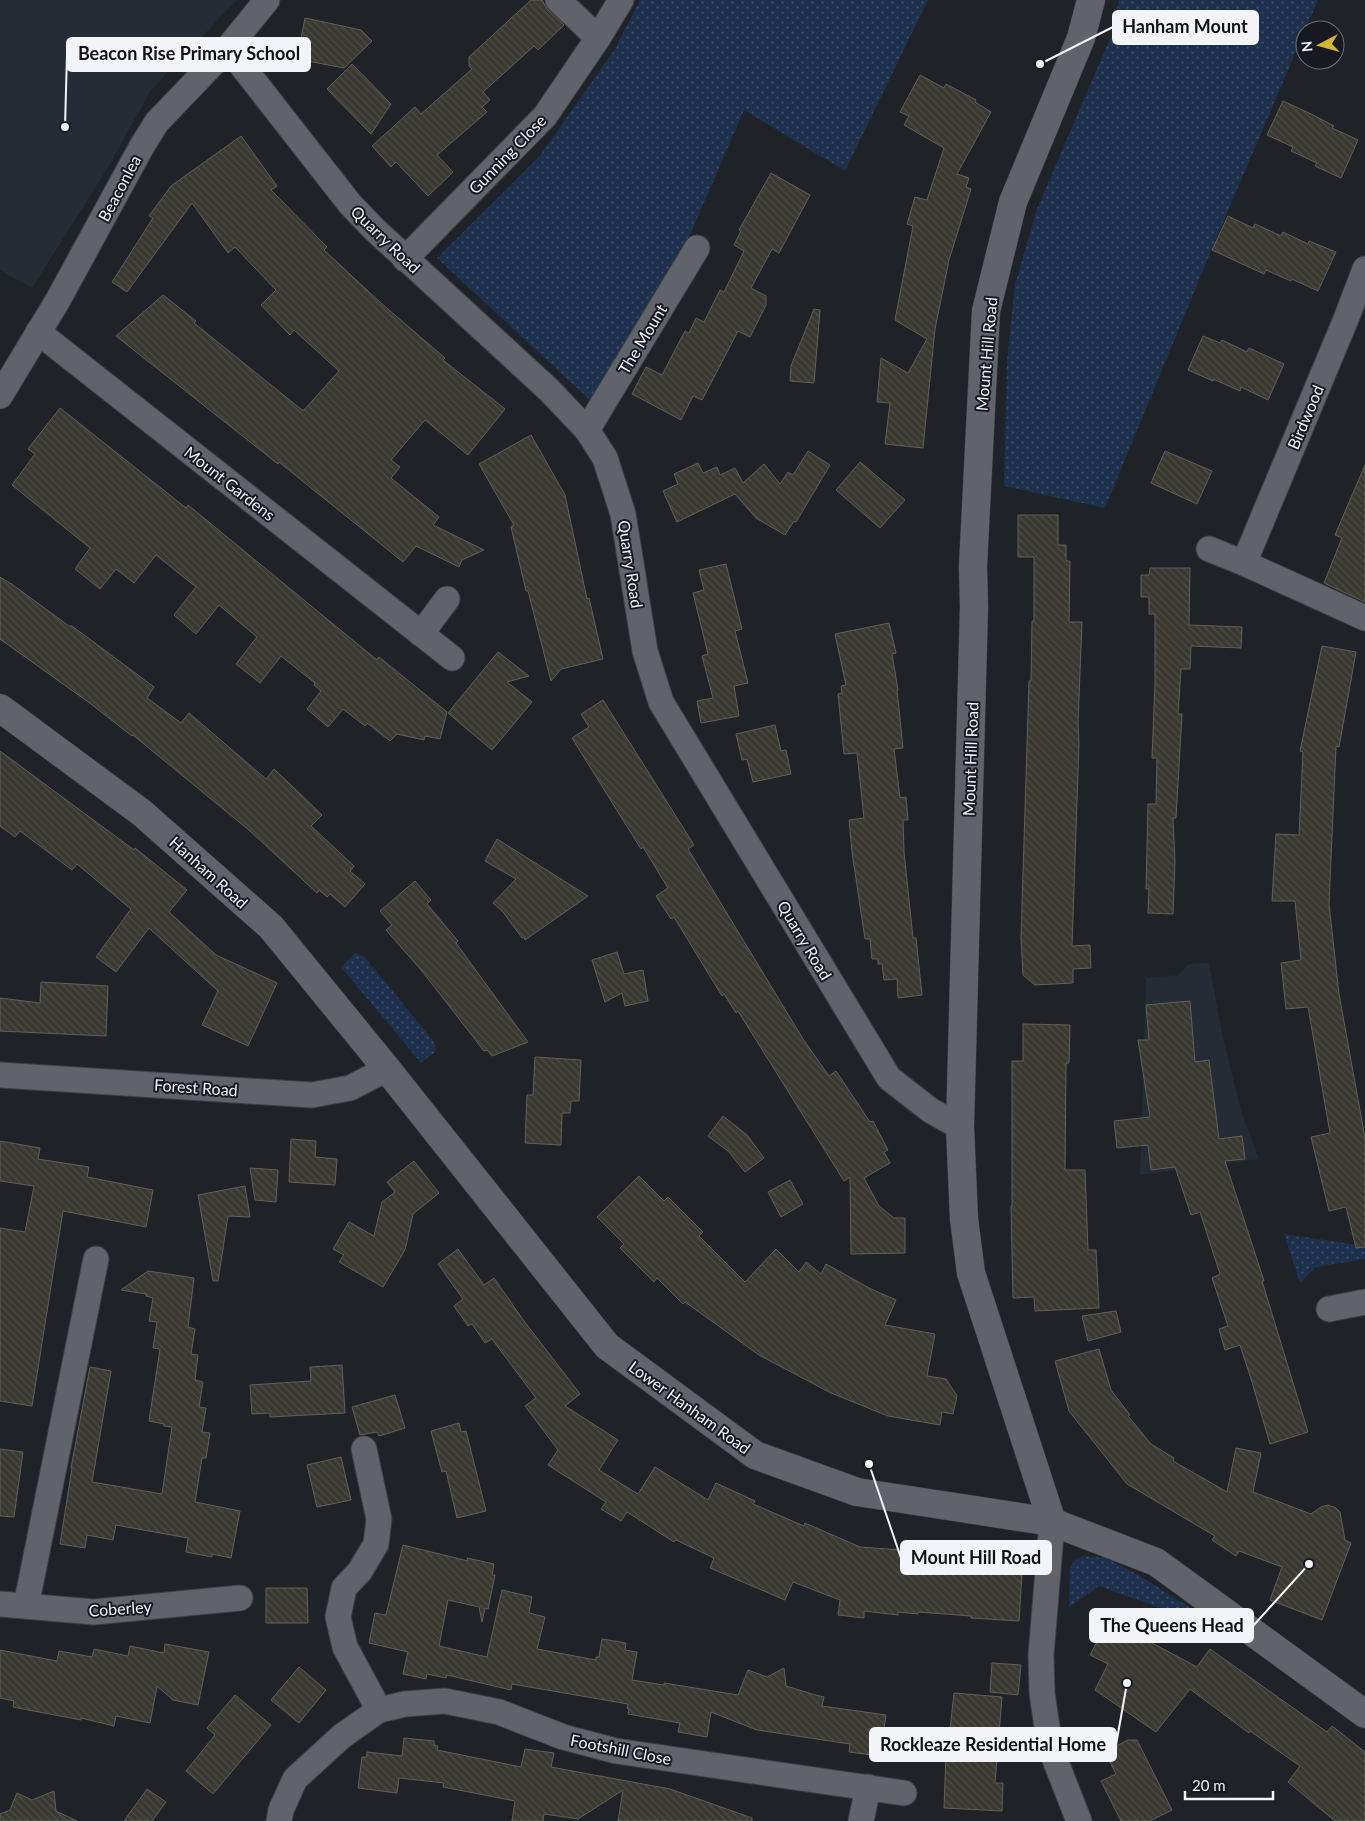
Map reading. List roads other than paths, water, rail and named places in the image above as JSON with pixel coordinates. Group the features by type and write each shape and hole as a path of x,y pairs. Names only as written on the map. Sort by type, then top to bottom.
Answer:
{"main road":[{"name":"Mount Hill Road","path":"1052,1522 971,1273 964,1219 960,1127 974,566 986,311 1013,202 1081,38 1091,0"},
{"name":"Hanham Road","path":"0,708 142,813 271,927 387,1069"},
{"name":"Lower Hanham Road","path":"387,1069 607,1346 755,1455 857,1492 1052,1522 1156,1562 1365,1714"}],"street":[{"name":"Beaconlea","path":"0,396 157,122 228,48 267,0"},
{"path":"558,0 598,38"},
{"name":"Gunning Close","path":"405,258 545,116 598,38 621,0"},
{"name":"Quarry Road","path":"228,48 350,204 405,258 549,390 587,430 605,458 623,514 645,651 661,702 889,1078 930,1110 960,1127"},
{"name":"The Mount","path":"587,430 697,248"},
{"name":"Birdwood","path":"1244,563 1365,269"},
{"name":"Mount Gardens","path":"38,332 452,658"},
{"path":"1209,549 1365,618"},
{"path":"421,634 446,599"},
{"name":"Forest Road","path":"0,1075 312,1095 350,1088 387,1069"},
{"path":"26,1606 96,1259"},
{"path":"1329,1309 1365,1302"},
{"path":"364,1449 379,1519 376,1544 360,1570 344,1588 338,1617 345,1647 379,1710"},
{"path":"1052,1522 1041,1655 1042,1693 1050,1747 1079,1821"},
{"name":"Coberley","path":"0,1604 94,1612 240,1598"},
{"name":"Footshill Close","path":"279,1821 281,1810 295,1778 342,1736 379,1710 405,1704 445,1701 499,1712 563,1737 616,1750 904,1793"},
{"path":"861,1821 868,1788"}],"place":[{"name":"Hanham Mount","path":"1040,64"},
{"name":"Beacon Rise Primary School","path":"65,127"},
{"name":"Mount Hill Road","path":"869,1464"},
{"name":"The Queens Head","path":"1309,1564"},
{"name":"Rockleaze Residential Home","path":"1127,1683"}]}
